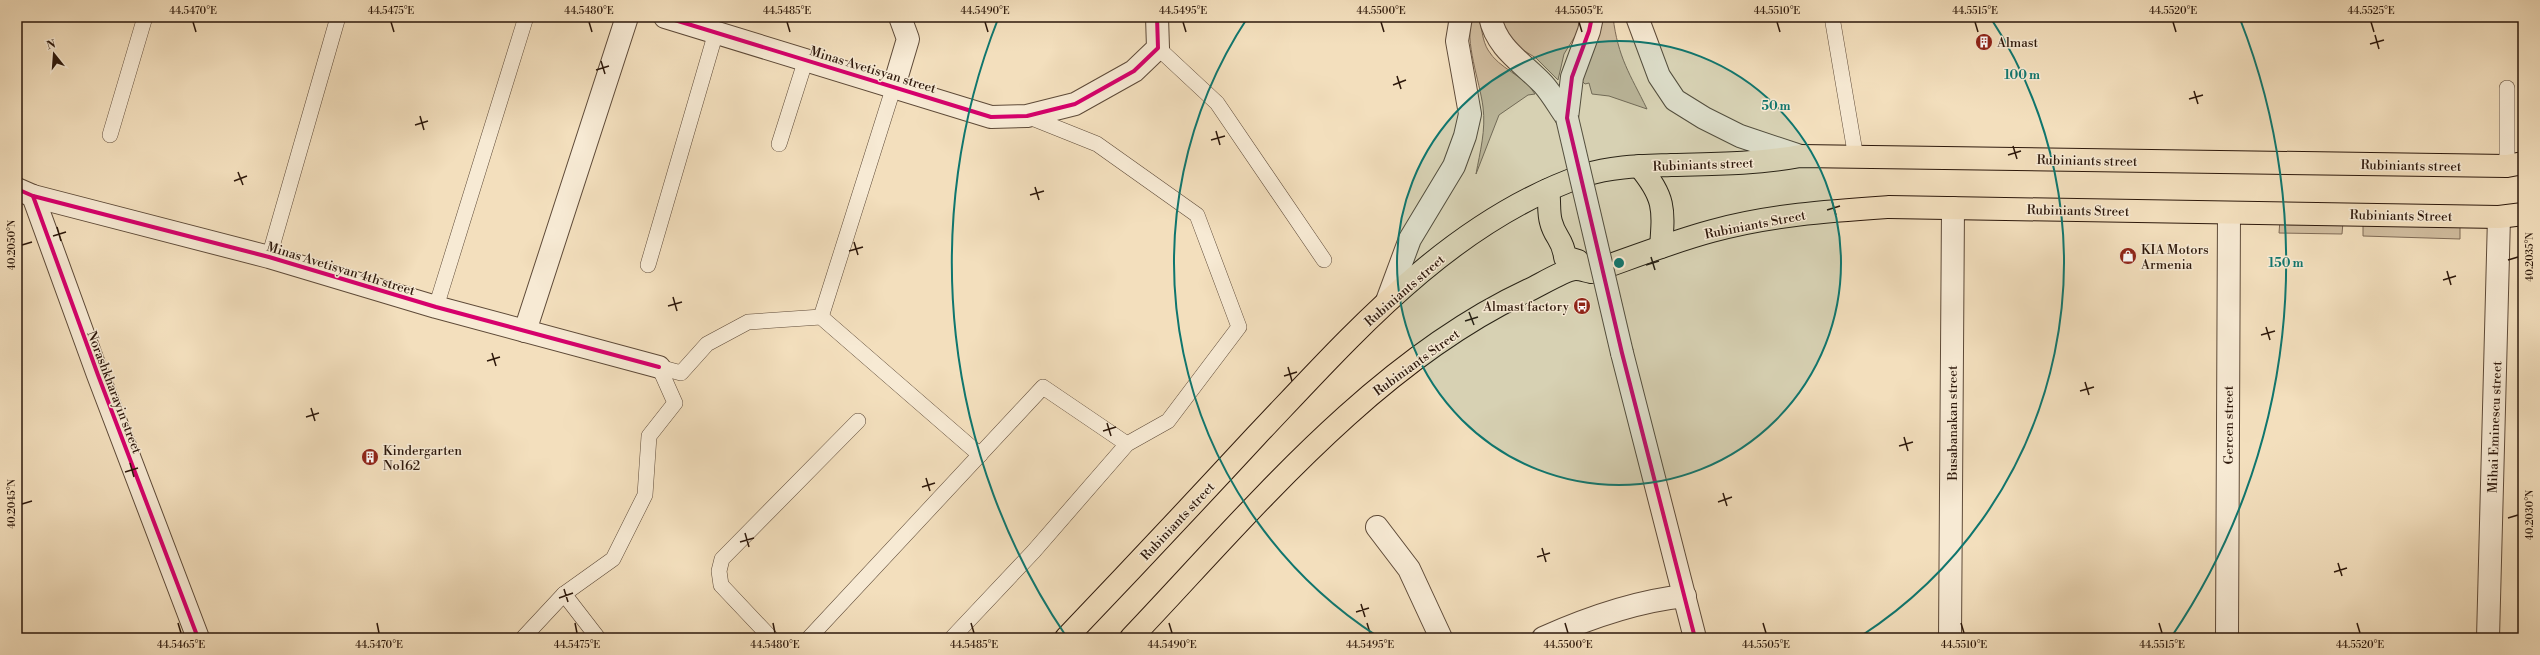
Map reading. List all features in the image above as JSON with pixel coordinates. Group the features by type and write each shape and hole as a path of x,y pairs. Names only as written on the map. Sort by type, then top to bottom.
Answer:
{"main road":[{"name":"Rubiniants street","path":"1066,638 1297,393 1387,301 1475,229 1548,190 1586,174 1639,166 1758,163 1800,156 1856,158 2515,165"},
{"path":"1639,166 1656,186 1664,215 1661,247"},
{"path":"1548,190 1550,221 1555,235 1563,243 1565,257 1578,261 1575,269"},
{"name":"Rubiniants Street","path":"1131,638 1316,444 1370,396 1456,332 1512,298 1575,269 1591,272 1661,247 1712,231 1814,212 1889,207 2499,217 2523,214"}],"street":[{"path":"525,331 627,17"},
{"name":"Minas Avetisyan street","path":"666,17 991,117 1027,116 1075,104 1134,71 1158,48"},
{"path":"894,86 908,40 900,17"},
{"path":"1157,17 1158,48"},
{"path":"1387,301 1410,239 1454,166 1465,136 1470,114 1458,41 1461,17"},
{"path":"1490,17 1493,31 1499,42 1543,85 1567,118"},
{"path":"1592,17 1589,31 1572,77 1567,118 1622,353 1695,638"},
{"path":"1637,17 1659,76 1676,100 1704,118 1740,136 1800,156"},
{"name":"Minas Avetisyan 4th street","path":"25,193 269,257 436,307 659,367"},
{"name":"Norashkharayin street","path":"25,193 98,375 198,638"},
{"name":"Busabanakan street","path":"1950,638 1953,208"},
{"name":"Gercen street","path":"2227,638 2229,213"},
{"name":"Mihai Eminescu street","path":"2488,638 2499,217"},
{"path":"1377,527 1409,569 1441,638"},
{"path":"1543,638 1571,626 1625,608 1656,599 1685,596"}],"lane":[{"path":"110,135 145,17"},
{"path":"269,257 338,17"},
{"path":"436,307 526,17"},
{"path":"1832,17 1856,158"},
{"path":"648,265 716,32"},
{"path":"1158,48 1217,103 1324,260"},
{"path":"779,144 806,59"},
{"path":"821,317 894,86"},
{"path":"2507,88 2515,165"},
{"path":"952,638 1034,551 1127,444 1168,421 1239,327 1196,215 1097,144 1027,116"},
{"path":"659,367 681,373 707,344 748,322 821,317 980,455"},
{"path":"524,638 564,594 613,559 645,495 649,436 675,403 659,367"},
{"path":"809,638 1043,387 1127,444"},
{"path":"771,638 721,586 719,571 722,559 858,421"},
{"path":"564,594 598,638"}],"shaded area":[{"path":"1472,17 1479,17 1484,42 1493,57 1525,82 1535,94 1528,95 1499,115 1476,174 1482,141 1484,116 1471,49 1470,27"},
{"path":"1499,17 1582,17 1577,33 1564,54 1558,80 1536,58 1513,44"},
{"path":"1602,17 1613,17 1621,55 1647,109 1609,96 1592,94 1589,83 1585,84 1581,80"},
{"path":"2280,220 2343,222 2342,234 2279,233"},
{"path":"2363,223 2460,225 2460,239 2363,236"}],"cycle path":[{"path":"665,17 991,117 1027,116 1075,104 1134,71 1158,48 1157,17"},
{"path":"1592,17 1589,31 1572,77 1567,118 1622,353 1695,638"},
{"path":"17,189 33,196 269,257 436,307 659,367"},
{"path":"33,196 98,375 198,638"}],"place":[{"name":"Almast","path":"1984,42"},
{"name":"KIA Motors Armenia","path":"2128,256"},
{"name":"Almast factory","path":"1582,306"},
{"name":"Kindergarten No162","path":"370,457"}]}
